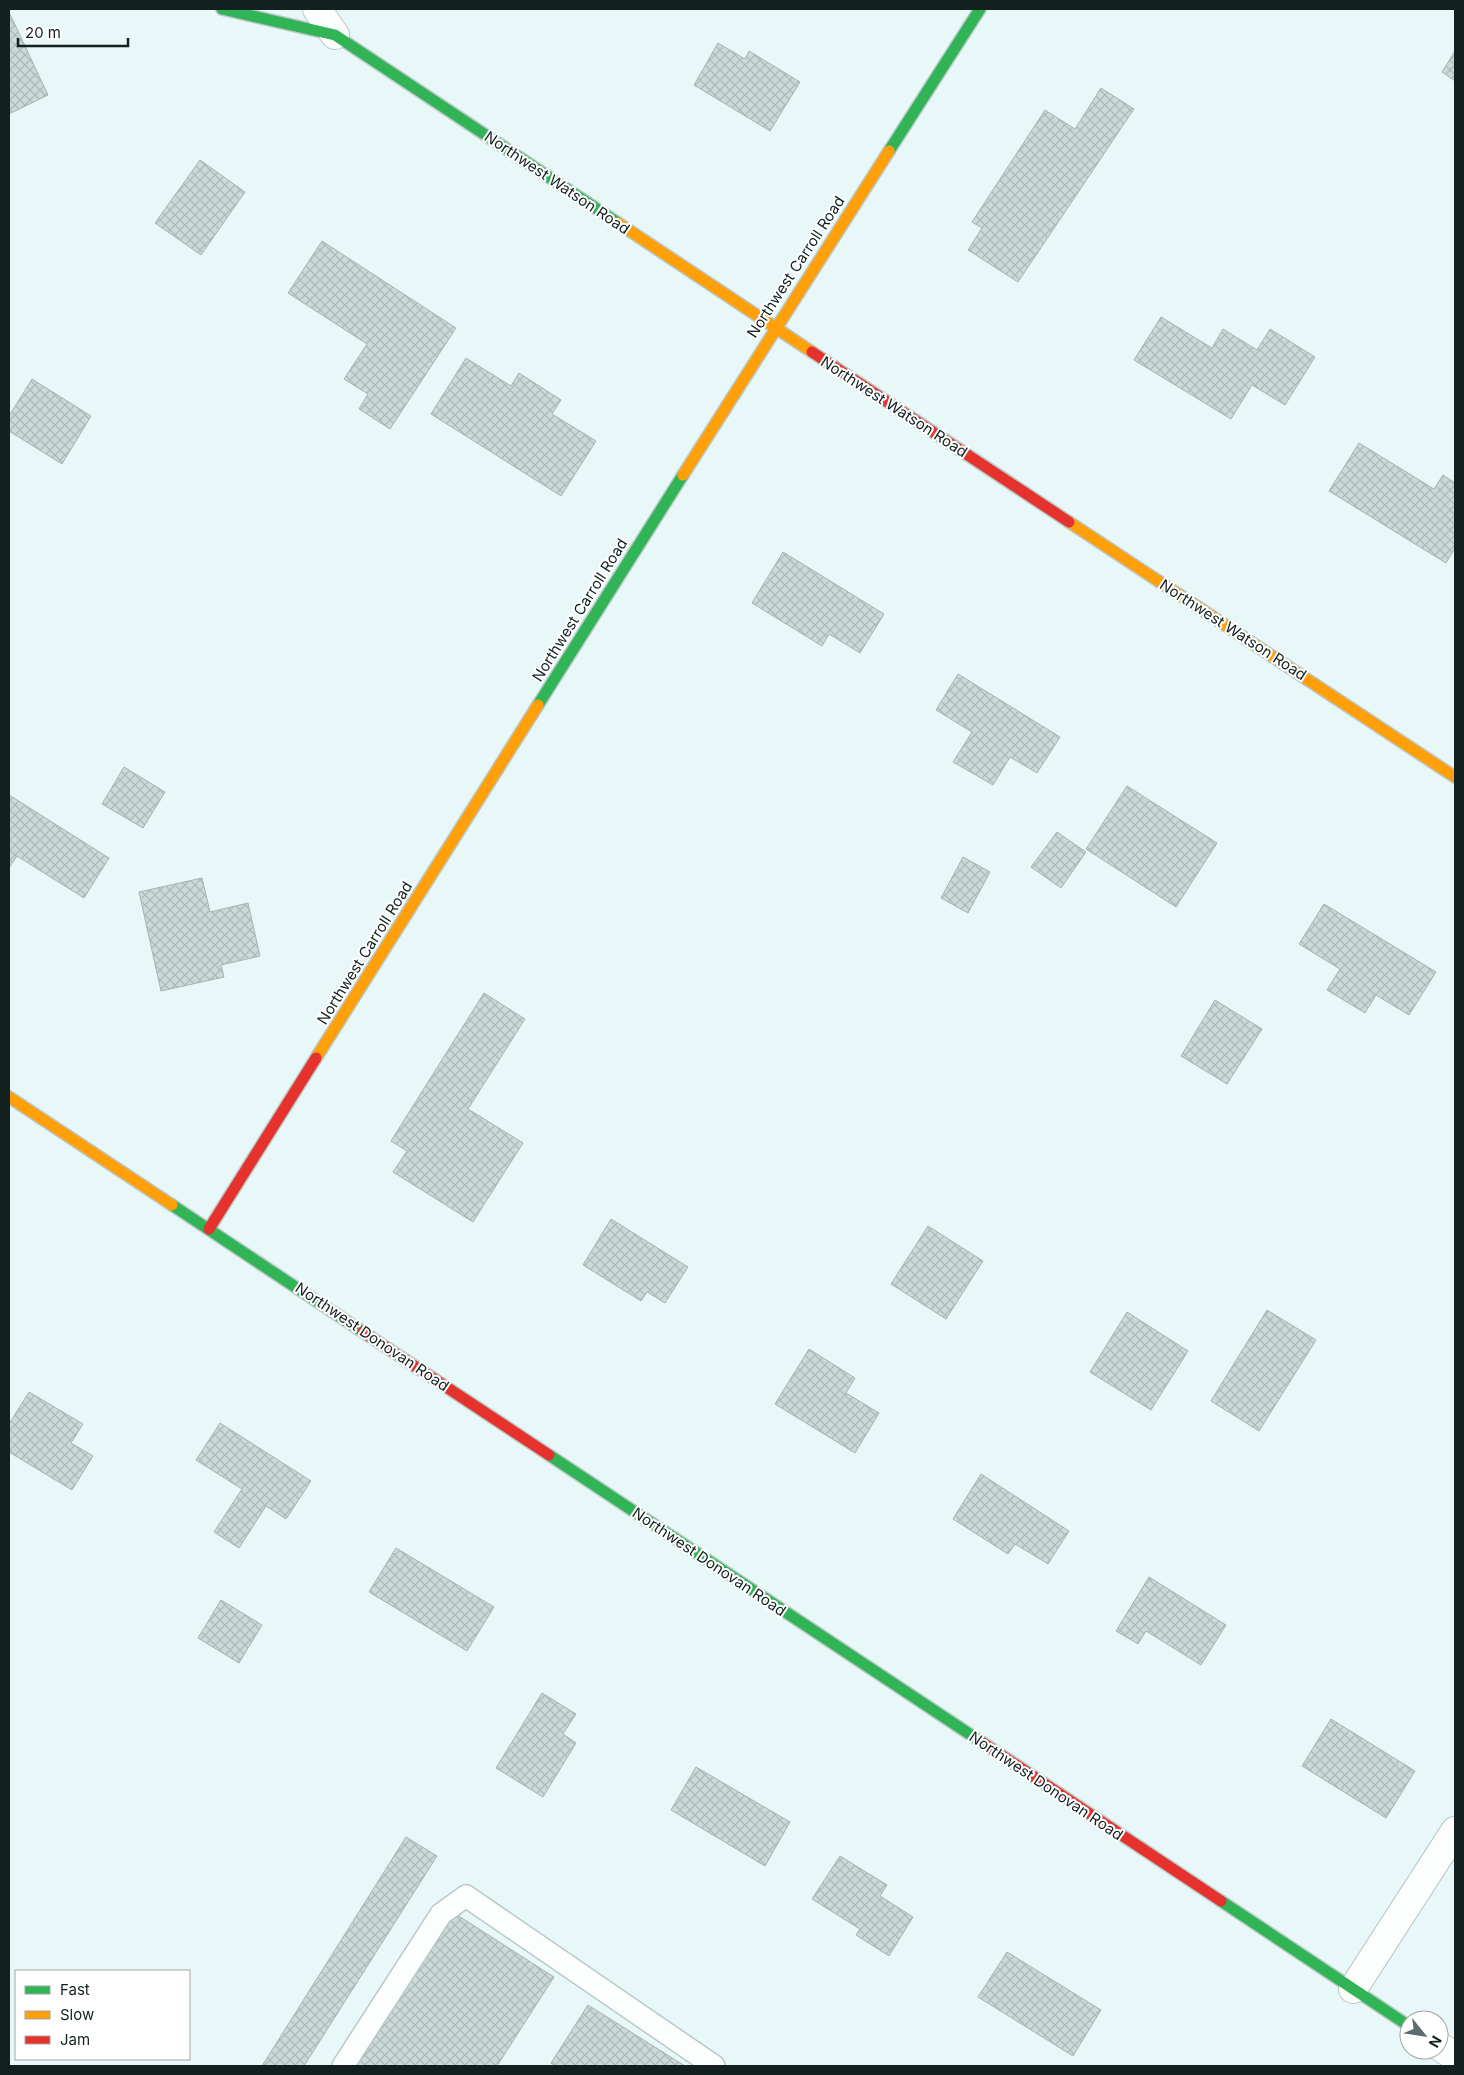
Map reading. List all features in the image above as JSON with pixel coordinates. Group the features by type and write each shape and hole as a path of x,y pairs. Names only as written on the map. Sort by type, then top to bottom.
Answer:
{"street":[{"name":"Northwest Watson Road","path":"222,9 335,35 1455,777"},
{"name":"Northwest Watson Road","path":"317,9 335,35"},
{"name":"Northwest Carroll Road","path":"209,1229 775,328 980,9"},
{"name":"Northwest Donovan Road","path":"9,1098 1399,2019"},
{"path":"1353,1989 1455,1831"}],"lane":[{"path":"344,2066 440,1914 466,1896 714,2066"}],"building":[{"path":"9,14 48,95 9,114"},
{"path":"718,43 745,59 749,51 800,82 770,131 694,85"},
{"path":"1455,51 1455,81 1442,72"},
{"path":"1101,88 1134,109 1018,282 968,250 982,228 972,222 1045,110 1075,129"},
{"path":"200,160 245,192 201,255 155,223"},
{"path":"322,241 456,328 390,429 359,409 368,394 344,379 367,344 288,293"},
{"path":"1161,317 1212,348 1223,329 1257,350 1270,329 1315,357 1285,405 1252,385 1231,419 1134,360"},
{"path":"466,358 511,386 519,373 561,400 552,414 596,441 561,496 431,414"},
{"path":"32,379 91,416 62,464 9,431 9,416"},
{"path":"1359,443 1434,489 1443,475 1455,483 1455,548 1446,563 1329,491"},
{"path":"783,552 884,614 860,653 829,634 822,646 752,603"},
{"path":"958,674 1060,737 1037,773 1010,757 993,785 953,762 972,732 936,710"},
{"path":"124,767 165,792 143,828 102,804"},
{"path":"1127,786 1217,843 1176,907 1086,849"},
{"path":"9,795 109,858 84,898 17,856 9,868"},
{"path":"1057,832 1086,852 1061,888 1031,867"},
{"path":"963,857 990,872 968,913 941,898"},
{"path":"202,878 210,912 248,903 260,956 221,965 224,977 161,991 139,892"},
{"path":"1324,904 1436,972 1409,1015 1376,995 1365,1013 1327,990 1340,969 1299,944"},
{"path":"484,993 525,1019 468,1109 523,1143 473,1222 393,1172 407,1151 391,1141"},
{"path":"1215,1000 1262,1029 1227,1084 1181,1056"},
{"path":"611,1219 688,1267 665,1303 647,1292 641,1301 583,1265"},
{"path":"928,1226 983,1261 946,1319 891,1284"},
{"path":"1267,1310 1316,1340 1259,1431 1211,1401"},
{"path":"1127,1312 1188,1351 1151,1410 1090,1372"},
{"path":"809,1349 855,1378 846,1393 879,1413 855,1453 775,1404"},
{"path":"29,1392 83,1424 71,1443 93,1456 72,1490 9,1452 9,1424"},
{"path":"220,1423 311,1481 286,1519 266,1506 239,1548 214,1532 242,1489 196,1460"},
{"path":"981,1474 1069,1531 1048,1564 1015,1544 1008,1554 953,1519"},
{"path":"396,1548 494,1607 467,1651 369,1592"},
{"path":"1149,1577 1226,1625 1201,1665 1146,1631 1138,1644 1116,1631"},
{"path":"221,1600 262,1625 239,1663 198,1638"},
{"path":"542,1693 576,1714 563,1734 576,1743 543,1797 496,1768"},
{"path":"1331,1719 1415,1771 1386,1818 1302,1766"},
{"path":"696,1767 790,1822 765,1866 671,1810"},
{"path":"406,1837 437,1856 304,2066 262,2066"},
{"path":"840,1856 887,1885 880,1896 913,1917 889,1956 856,1935 860,1929 812,1899"},
{"path":"454,1913 554,1977 497,2066 356,2066"},
{"path":"1007,1952 1101,2010 1073,2056 978,1997"},
{"path":"588,2005 685,2066 555,2066 551,2063"}],"traffic: fast":[{"path":"222,9 335,35 618,223"},
{"path":"889,151 980,9"},
{"path":"538,705 683,475"},
{"path":"172,1205 363,1332"},
{"path":"549,1455 983,1743"},
{"path":"1221,1901 1399,2019"}],"traffic: slow":[{"path":"683,475 889,151"},
{"path":"618,223 812,352"},
{"path":"1069,522 1455,777"},
{"path":"316,1058 538,705"},
{"path":"9,1097 172,1205"}],"traffic: jam":[{"path":"812,352 1069,522"},
{"path":"209,1229 316,1058"},
{"path":"363,1332 549,1455"},
{"path":"983,1743 1221,1901"}]}
